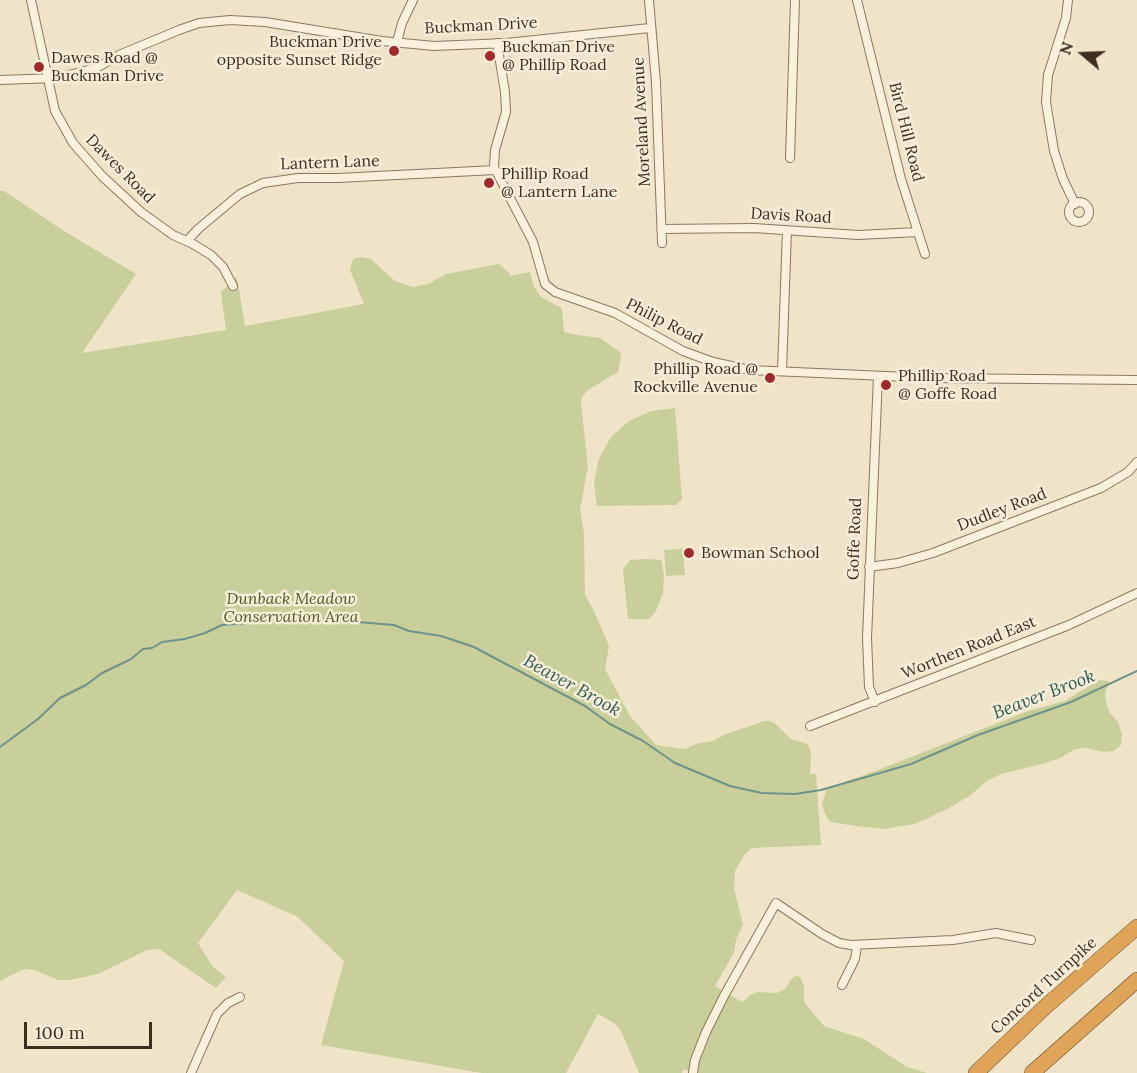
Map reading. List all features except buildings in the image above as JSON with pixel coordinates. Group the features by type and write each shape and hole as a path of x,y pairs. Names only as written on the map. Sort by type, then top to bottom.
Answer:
{"highway":[{"name":"Concord Turnpike","path":"976,1073 1045,1007 1137,927"},
{"path":"1032,1073 1137,980"}],"street":[{"name":"Dawes Road","path":"31,0 55,111 72,143 102,176 141,212 173,235 211,255 223,267 233,286"},
{"path":"397,42 402,23 413,0"},
{"name":"Moreland Avenue","path":"649,0 656,82 662,243"},
{"path":"790,158 795,0"},
{"name":"Bird Hill Road","path":"857,0 901,179 926,254"},
{"path":"1068,0 1066,18 1048,75 1046,102 1056,158 1075,204"},
{"name":"Buckman Drive","path":"0,80 48,78 78,73 98,67 119,55 199,23 230,20 265,22 434,46 497,43 650,28"},
{"path":"495,170 495,150 506,112 497,43"},
{"name":"Lantern Lane","path":"187,241 240,194 263,183 298,178 495,170"},
{"name":"Philip Road","path":"495,170 533,242 545,285 555,292 615,314 683,351 713,362 750,370 878,376 1137,380"},
{"name":"Davis Road","path":"662,229 734,228 858,235 918,232"},
{"path":"782,371 787,230"},
{"name":"Goffe Road","path":"875,702 869,687 867,667 878,376"},
{"name":"Dudley Road","path":"869,567 898,563 933,553 1101,488 1128,472 1137,462"},
{"name":"Worthen Road East","path":"810,726 1078,621 1137,593"},
{"path":"693,1073 699,1049 711,1023 776,903 822,934 839,943 857,946 928,942 996,933 1031,940"},
{"path":"842,985 855,959 857,946"},
{"path":"191,1073 217,1014 228,1003 240,997"}],"green space":[{"name":"Dunback Meadow Conservation Area","path":"0,191 4,191 64,231 136,274 82,353 226,330 221,292 237,277 245,326 364,304 350,270 353,259 360,257 371,259 395,281 413,287 428,284 446,274 499,264 510,276 530,272 534,287 541,297 562,308 564,332 600,338 620,352 618,372 588,390 582,397 581,403 588,467 580,509 584,533 585,595 609,646 605,669 630,716 656,745 685,749 770,721 791,739 807,744 811,758 810,774 816,774 821,845 752,848 744,855 735,871 734,888 743,924 736,940 734,953 715,986 742,1002 757,992 777,993 785,989 792,978 797,975 801,978 804,987 804,1002 824,1026 864,1039 907,1067 927,1073 692,1073 684,1069 682,1073 639,1073 621,1031 614,1023 598,1014 566,1073 482,1073 321,1045 344,961 298,917 237,890 198,943 213,967 226,977 216,988 159,949 147,950 98,974 70,980 58,980 34,970 24,969 0,981"},
{"path":"675,408 682,499 676,505 597,506 594,482 599,458 611,437 629,421 651,411"},
{"path":"683,549 685,575 666,576 664,550"},
{"path":"630,560 661,560 664,576 663,593 656,611 649,619 628,619 623,569"},
{"path":"1099,680 1109,683 1105,693 1106,702 1122,734 1121,745 1114,751 1075,749 1060,758 1001,774 987,781 968,797 915,824 883,829 856,826 830,822 825,814 822,804 827,788 1028,711 1065,701"}],"waterway":[{"name":"Beaver Brook","path":"0,747 38,719 60,698 131,659 143,649 152,648 162,642 205,633 222,625 264,622 274,618 284,621 322,619 394,625 409,631 441,636 474,647 585,706 610,724 643,741 675,763 730,786 762,793 795,794 821,790 911,764 978,735 1071,702 1137,671"}],"place":[{"name":"Buckman Drive opposite Sunset Ridge","path":"394,51"},
{"name":"Buckman Drive @ Phillip Road","path":"490,56"},
{"name":"Dawes Road @ Buckman Drive","path":"39,67"},
{"name":"Phillip Road @ Lantern Lane","path":"489,183"},
{"name":"Phillip Road @ Rockville Avenue","path":"770,378"},
{"name":"Phillip Road @ Goffe Road","path":"886,385"},
{"name":"Bowman School","path":"689,553"}]}
